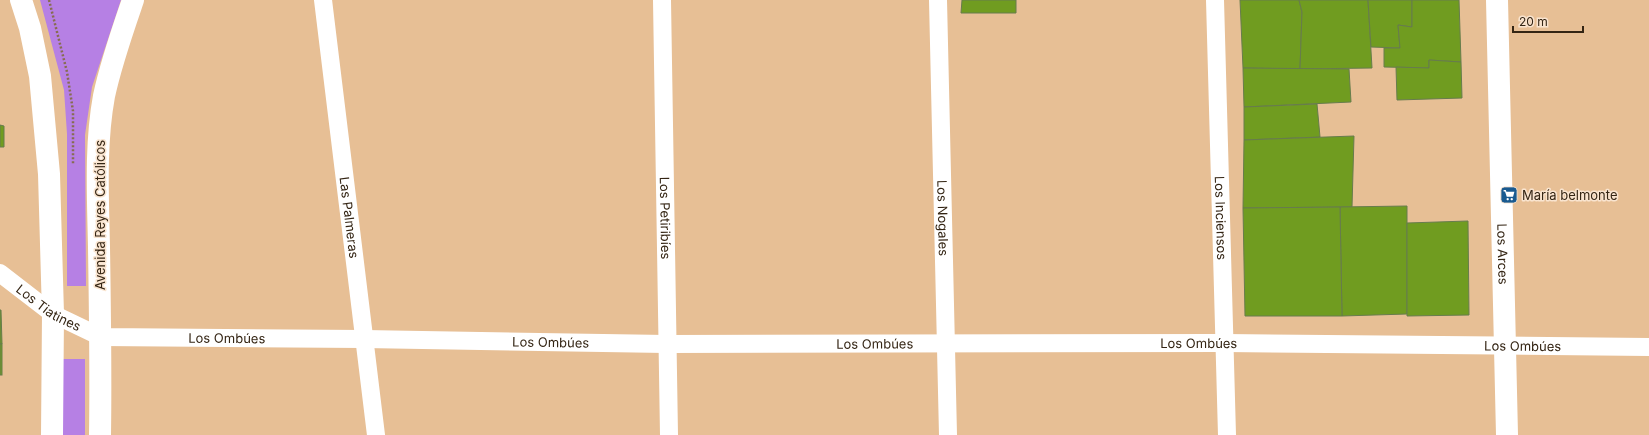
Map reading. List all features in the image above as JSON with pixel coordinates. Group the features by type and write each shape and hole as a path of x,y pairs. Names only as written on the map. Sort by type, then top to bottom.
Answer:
{"main road":[{"path":"21,0 30,28 40,76 49,174 53,314 52,435"},
{"name":"Avenida Reyes Católicos","path":"100,435 100,125 104,96 112,64 133,0"},
{"name":"Los Arces","path":"1497,0 1507,435"}],"street":[{"name":"Las Palmeras","path":"323,0 376,435"},
{"name":"Los Petiribíes","path":"662,0 668,435"},
{"name":"Los Nogales","path":"938,0 948,435"},
{"name":"Los Inciensos","path":"1215,0 1227,435"},
{"name":"Los Tiatines","path":"0,273 53,314 101,337"},
{"name":"Los Ombúes","path":"101,337 364,339 666,344 1225,343 1649,347"}],"shaded area":[{"path":"40,0 121,0 92,87 85,135 86,286 67,286 67,134 64,90"},
{"path":"62,359 85,359 85,435 62,435"}],"building":[{"path":"962,0 1016,0 1016,13 961,13"},
{"path":"1240,0 1299,0 1302,12 1300,69 1243,68"},
{"path":"1299,0 1368,0 1372,68 1300,69 1302,12"},
{"path":"1368,0 1412,0 1412,27 1398,25 1400,48 1371,47"},
{"path":"1412,0 1459,0 1461,62 1429,60 1429,68 1384,67 1384,48 1400,48 1398,25 1412,27"},
{"path":"1429,60 1461,62 1462,98 1397,100 1396,67 1429,68"},
{"path":"1243,68 1349,69 1351,102 1244,107"},
{"path":"1317,104 1320,137 1244,140 1244,107"},
{"path":"0,125 4,126 4,147 0,147"},
{"path":"1354,136 1352,207 1243,208 1244,140"},
{"path":"1407,206 1407,314 1342,316 1340,207"},
{"path":"1340,207 1342,316 1245,316 1243,208"},
{"path":"1468,221 1469,315 1407,316 1407,223"},
{"path":"1,310 2,344 0,344"},
{"path":"0,344 2,344 2,375 0,375"}],"place":[{"name":"María belmonte","path":"1509,195"}]}
